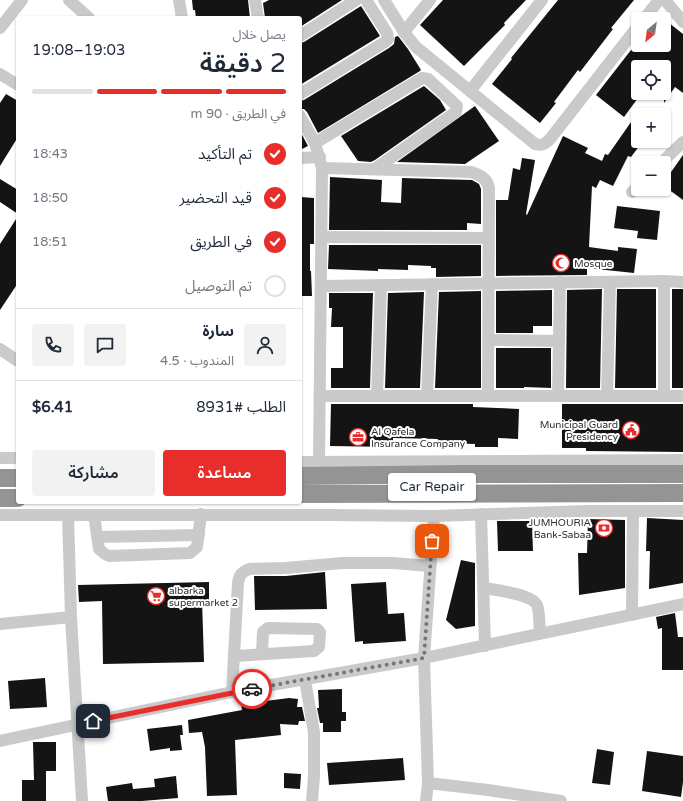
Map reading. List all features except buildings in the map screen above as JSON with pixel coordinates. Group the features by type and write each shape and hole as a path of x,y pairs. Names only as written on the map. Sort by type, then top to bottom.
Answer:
{"highway":[{"path":"302,476 464,474 568,468 642,468 683,474"},
{"path":"0,478 16,478"},
{"path":"302,494 683,493"},
{"path":"0,498 16,498"}],"street":[{"path":"0,28 22,0"},
{"path":"69,0 87,16"},
{"path":"179,0 182,16"},
{"path":"302,35 356,0"},
{"path":"302,93 384,42 388,38 366,0"},
{"path":"384,0 404,32 416,47 535,144 541,145 550,139 631,35"},
{"path":"404,32 430,0"},
{"path":"470,91 542,0"},
{"path":"650,12 659,0"},
{"path":"665,0 683,22"},
{"path":"257,1 258,16"},
{"path":"0,74 16,84"},
{"path":"315,143 422,78 428,79 457,106 456,112 375,169"},
{"path":"302,120 315,143 321,162 322,237 319,462"},
{"path":"668,156 683,142"},
{"path":"302,158 375,169 471,172 478,174 488,183 488,396"},
{"path":"322,237 488,238"},
{"path":"664,281 664,396"},
{"path":"321,286 560,282 683,282"},
{"path":"558,396 560,282"},
{"path":"607,396 610,282"},
{"path":"427,396 432,284"},
{"path":"377,396 381,285"},
{"path":"489,340 559,340"},
{"path":"0,349 16,360"},
{"path":"320,396 683,396"},
{"path":"0,458 16,458"},
{"path":"642,468 683,460"},
{"path":"302,462 568,468"},
{"path":"0,515 94,516 201,514 434,516 588,510 683,511"},
{"path":"632,615 633,511"},
{"path":"94,516 100,549 105,554 110,556 190,553 197,547 201,514"},
{"path":"482,514 485,646"},
{"path":"68,516 82,801"},
{"path":"426,801 428,783 424,658 434,516"},
{"path":"98,537 198,535"},
{"path":"232,692 238,583 239,577 243,571 249,569 286,568 342,563 430,566"},
{"path":"484,588 526,597 534,601 537,606 540,633"},
{"path":"0,741 232,692 424,658 683,604"},
{"path":"0,624 72,617"},
{"path":"234,656 314,651 319,647 320,632 317,629 268,628 263,632 262,654"},
{"path":"305,680 314,732 314,776 312,801"},
{"path":"428,783 561,801"}],"way so far":[{"path":"252,689 424,658 432,541"}],"place":[{"name":"Mosque","path":"561,263"},
{"name":"Municipal Guard Presidency","path":"631,430"},
{"name":"Al Qafela Insurance Company","path":"358,437"},
{"name":"JUMHOURIA Bank-Sabaa","path":"604,528"},
{"name":"Car Repair","path":"432,541"},
{"name":"albarka supermarket 2","path":"156,596"}],"route":[{"path":"93,721 252,689"}]}
